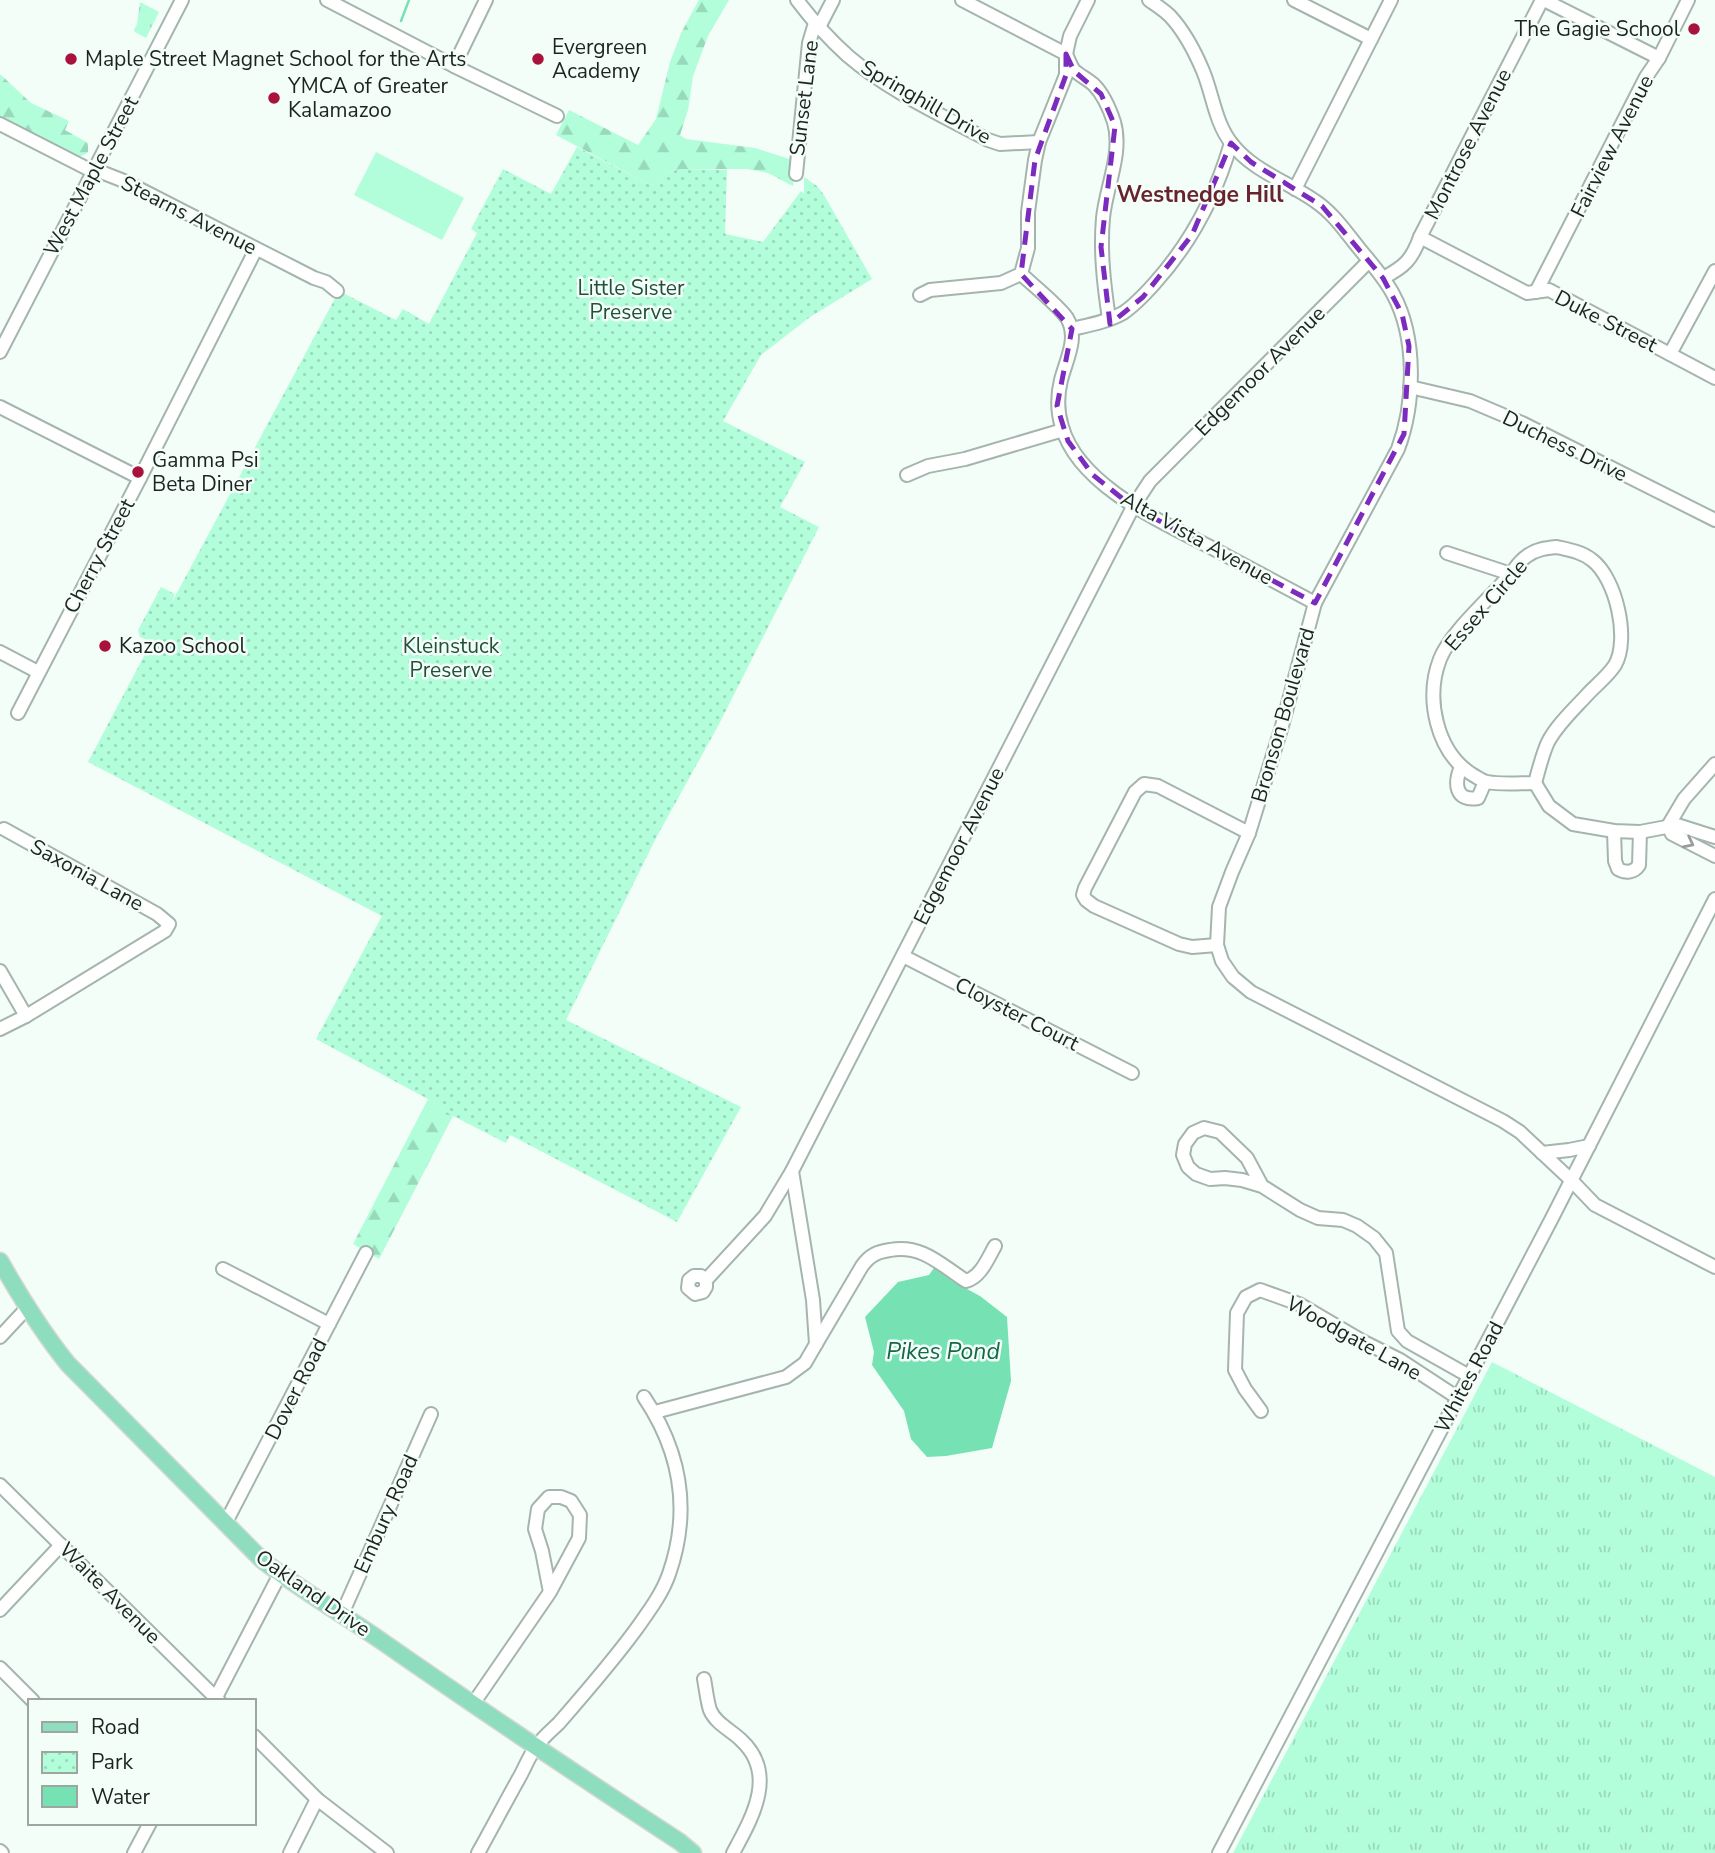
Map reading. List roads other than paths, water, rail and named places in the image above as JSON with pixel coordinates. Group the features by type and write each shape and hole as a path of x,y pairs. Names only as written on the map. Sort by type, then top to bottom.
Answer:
{"main road":[{"name":"Oakland Drive","path":"0,1261 27,1308 68,1364 261,1560 693,1853"}],"street":[{"name":"West Maple Street","path":"0,352 181,0"},
{"path":"327,0 557,116"},
{"path":"454,66 486,0"},
{"name":"Springhill Drive","path":"797,0 817,25 849,56 895,89 988,140 1000,144 1039,142"},
{"name":"Sunset Lane","path":"796,174 809,43 833,0"},
{"path":"962,0 1066,54 1074,71 1101,93 1115,126 1115,157 1103,215 1101,247 1109,319"},
{"path":"1021,274 1028,248 1029,203 1039,142 1066,75 1066,54 1070,36 1088,0"},
{"name":"Bronson Boulevard","path":"1149,0 1170,16 1185,36 1203,71 1216,116 1231,143 1251,162 1315,200 1329,212 1394,294 1402,314 1409,346 1410,387 1404,434 1315,603 1282,726 1249,833 1219,907 1217,945"},
{"path":"1294,0 1371,39"},
{"path":"1295,189 1391,0"},
{"path":"1543,0 1659,58"},
{"name":"Montrose Avenue","path":"1383,278 1405,264 1414,253 1543,0"},
{"name":"Fairview Avenue","path":"1536,292 1688,0"},
{"name":"Stearns Avenue","path":"0,124 92,171 124,181 326,282 337,291"},
{"path":"1072,329 1109,319 1124,312 1143,297 1178,255 1210,201 1223,172 1231,143"},
{"name":"Duke Street","path":"1420,237 1527,293 1549,290 1715,378"},
{"name":"Cherry Street","path":"18,713 256,249"},
{"name":"Edgemoor Avenue","path":"706,1280 765,1216 792,1171 1133,507 1150,481 1369,261"},
{"path":"1670,354 1715,271"},
{"path":"920,295 930,290 1001,283 1021,274"},
{"path":"907,475 928,466 965,459 1063,430 1058,406 1060,381 1070,348 1072,329 1066,317 1021,274"},
{"name":"Duchess Drive","path":"1410,387 1470,401 1522,423 1715,520"},
{"path":"0,407 140,478"},
{"name":"Alta Vista Avenue","path":"1063,430 1082,463 1133,507 1315,603"},
{"name":"Essex Circle","path":"1485,782 1461,767 1446,747 1439,728 1434,697 1441,657 1521,561 1536,550 1557,547 1574,551 1592,560 1604,574 1614,595 1620,621 1620,651 1615,664 1550,739 1535,783"},
{"path":"1447,553 1511,574"},
{"path":"0,652 38,672"},
{"path":"1668,826 1684,799 1715,764"},
{"path":"1461,767 1457,785 1461,795 1466,798 1478,798 1485,782 1535,783 1549,806 1573,824 1640,832 1677,825 1715,837"},
{"path":"1249,833 1158,786 1144,784 1135,792 1083,895 1094,906 1179,944 1192,947 1217,945 1227,969 1251,992 1503,1121 1520,1132 1595,1205 1715,1266"},
{"path":"1668,826 1672,834 1715,856"},
{"name":"Saxonia Lane","path":"4,829 157,914 169,924 165,931 26,1016"},
{"path":"1614,831 1615,864 1618,869 1626,872 1639,865 1640,832"},
{"name":"Whites Road","path":"1219,1853 1458,1398 1715,899"},
{"name":"Cloyster Court","path":"903,956 1132,1073"},
{"path":"0,971 26,1016 0,1029"},
{"name":"Woodgate Lane","path":"1262,1186 1247,1158 1220,1132 1204,1128 1193,1133 1185,1144 1183,1155 1188,1167 1195,1174 1210,1179 1242,1180 1262,1186 1318,1219 1343,1220 1374,1238 1386,1254 1398,1331 1407,1341 1469,1376"},
{"path":"1542,1153 1589,1146"},
{"path":"792,1171 813,1300 816,1343"},
{"path":"655,1412 786,1377 805,1363 862,1265 872,1254 898,1248 921,1251 966,1281 978,1274 995,1246"},
{"name":"Dover Road","path":"225,1524 366,1253"},
{"path":"223,1269 329,1324"},
{"name":"Woodgate Lane","path":"1261,1410 1235,1370 1237,1313 1246,1297 1260,1290 1299,1304 1400,1360 1458,1398"},
{"path":"0,1337 27,1308"},
{"path":"478,1853 536,1747 622,1648 650,1609 669,1574 679,1536 681,1491 671,1452 655,1412 644,1397"},
{"name":"Embury Road","path":"342,1614 431,1414"},
{"name":"Waite Avenue","path":"0,1485 215,1699"},
{"path":"472,1704 550,1592 579,1538 580,1516 571,1500 561,1497 549,1497 538,1509 535,1529 550,1592"},
{"path":"0,1610 61,1545"},
{"path":"217,1699 280,1574"},
{"path":"0,1668 31,1699"},
{"path":"704,1679 714,1717 743,1741 758,1766 760,1778 756,1806 751,1822 733,1853"},
{"path":"256,1738 317,1799 387,1853"},
{"path":"290,1853 317,1799"},
{"path":"134,1853 149,1825"}],"water":[{"name":"Pikes Pond","path":"936,1265 956,1283 980,1296 1007,1317 1011,1381 992,1448 927,1457 911,1439 904,1411 872,1365 874,1352 865,1317 898,1282 929,1275"}],"waterway":[{"path":"401,21 409,0"}],"place":[{"name":"The Gagie School","path":"1694,29"},
{"name":"Maple Street Magnet School for the Arts","path":"71,59"},
{"name":"Evergreen Academy","path":"538,59"},
{"name":"YMCA of Greater Kalamazoo","path":"274,98"},
{"name":"Gamma Psi Beta Diner","path":"138,472"},
{"name":"Kazoo School","path":"105,646"}],"district":[{"name":"Westnedge Hill","path":"1200,194"}],"park label":[{"name":"Little Sister Preserve","path":"631,300"},
{"name":"Kleinstuck Preserve","path":"451,658"}]}
